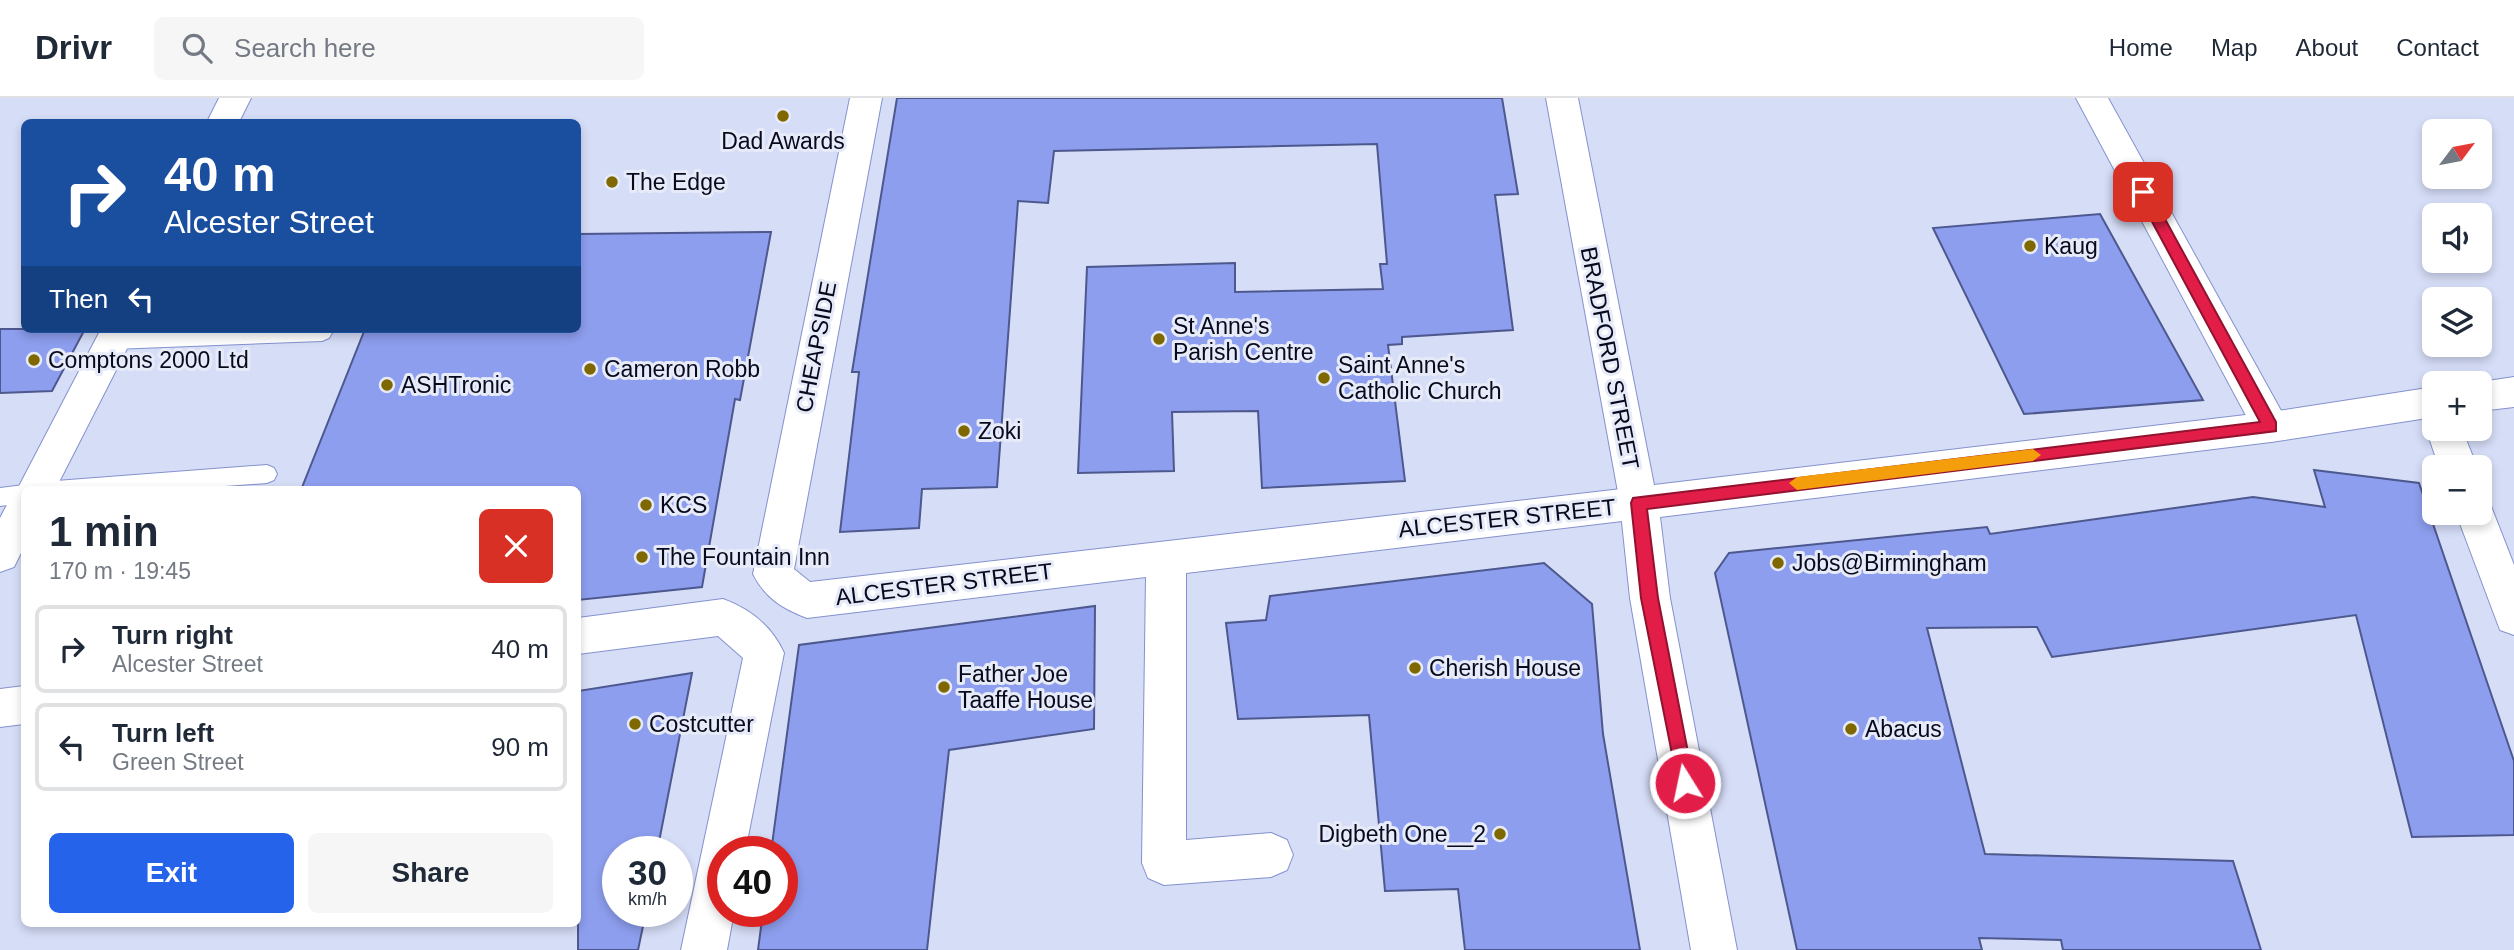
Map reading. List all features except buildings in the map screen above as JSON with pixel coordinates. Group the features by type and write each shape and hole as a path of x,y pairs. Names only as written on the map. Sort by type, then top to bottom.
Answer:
{"street":[{"path":"224,119 235,98"},
{"name":"CHEAPSIDE","path":"789,591 773,574 866,98"},
{"name":"BRADFORD STREET","path":"1562,98 1639,503 1650,598 1714,950"},
{"path":"2092,98 2271,427"},
{"path":"38,486 116,335"},
{"path":"2492,395 2514,392"},
{"name":"ALCESTER STREET","path":"789,591 807,600 2271,427 2422,405"},
{"path":"0,555 21,516"},
{"path":"2480,525 2514,617"},
{"path":"1166,557 1164,863 1271,855"},
{"path":"581,636 723,617 747,633 764,653 727,836"},
{"path":"0,708 21,705"},
{"path":"704,950 709,927"}],"lane":[{"path":"116,335 322,333"},
{"path":"109,486 267,474"},
{"path":"0,497 21,494"}],"slow traffic":[{"path":"1797,483 2033,455"}],"place":[{"name":"Dad Awards","path":"783,116"},
{"name":"The Edge","path":"612,182"},
{"name":"Kaug","path":"2030,246"},
{"name":"St Anne's Parish Centre","path":"1159,339"},
{"name":"Comptons 2000 Ltd","path":"34,360"},
{"name":"Cameron Robb","path":"590,369"},
{"name":"Saint Anne's Catholic Church","path":"1324,378"},
{"name":"ASHTronic","path":"387,385"},
{"name":"Zoki","path":"964,431"},
{"name":"KCS","path":"646,505"},
{"name":"The Fountain Inn","path":"642,557"},
{"name":"Jobs@Birmingham","path":"1778,563"},
{"name":"Cherish House","path":"1415,668"},
{"name":"Father Joe Taaffe House","path":"944,687"},
{"name":"Costcutter","path":"635,724"},
{"name":"Abacus","path":"1851,729"},
{"name":"Digbeth One__2","path":"1500,834"}],"route":[{"path":"1685,783 1650,598 1639,503 1708,492 2271,427 2143,192"}]}
